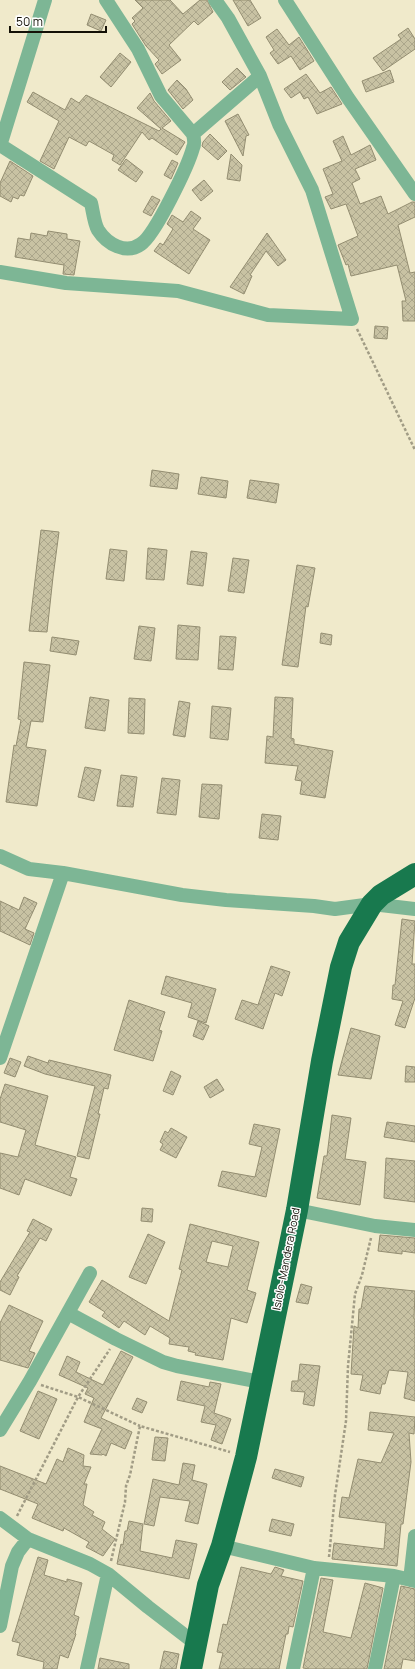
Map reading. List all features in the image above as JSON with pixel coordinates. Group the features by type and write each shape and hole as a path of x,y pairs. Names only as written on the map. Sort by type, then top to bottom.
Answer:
{"highway":[{"name":"Isiolo-Mandera Road","path":"191,1669 208,1585 222,1546 246,1457 297,1210 322,1061 341,968 349,942 372,904 382,895 415,874"}],"street":[{"path":"45,0 0,146 91,203 98,229 111,244 128,249 142,244 148,238 170,201 194,148 194,137 161,96 138,49 106,0"},
{"path":"0,272 66,282 178,291 268,315 352,320 312,190 278,124 260,76 228,18 215,0"},
{"path":"285,0 348,98 415,194"},
{"path":"192,134 260,76"},
{"path":"0,856 29,869 62,873 147,889 226,900 335,908 372,904 415,909"},
{"path":"0,1058 62,873"},
{"path":"297,1210 374,1226 415,1230"},
{"path":"0,1430 30,1381 90,1273"},
{"path":"68,1313 116,1339 164,1362 177,1366 261,1382"},
{"path":"0,1518 28,1539 90,1564 108,1574 196,1644"},
{"path":"222,1546 314,1568 394,1576 412,1581 415,1536"},
{"path":"0,1626 12,1566 18,1552 28,1539"},
{"path":"293,1669 314,1568"},
{"path":"87,1669 108,1574"},
{"path":"375,1669 394,1576"}],"path":[{"path":"352,320 415,450"},
{"path":"328,1569 335,1495 346,1421 348,1366 355,1294 362,1275 374,1226"},
{"path":"12,1527 78,1397 116,1339"},
{"path":"30,1381 78,1397 140,1426 246,1457"},
{"path":"90,1564 110,1563 125,1502 126,1486 130,1475 140,1426"}],"building":[{"path":"135,0 170,0 183,14 200,0 207,0 213,12 198,25 194,21 169,45 181,60 162,74 155,64 159,60 146,46 132,24 135,21 132,18 143,8"},
{"path":"233,0 250,0 261,18 248,26"},
{"path":"91,14 106,20 101,31 87,25"},
{"path":"408,28 415,39 415,49 383,71 373,58 401,39 398,35"},
{"path":"277,29 289,45 299,37 314,61 300,70 291,56 278,64 270,53 274,50 266,37"},
{"path":"120,53 131,62 111,87 100,77"},
{"path":"237,68 246,77 230,90 222,82"},
{"path":"390,70 394,82 366,92 362,81"},
{"path":"306,74 320,93 331,87 342,104 317,114 308,97 304,99 300,92 291,98 284,89"},
{"path":"177,80 186,89 193,100 183,109 168,90"},
{"path":"33,92 65,110 71,98 79,103 86,95 159,131 161,129 137,108 150,93 154,101 171,121 162,128 185,142 177,155 152,138 149,140 142,132 120,165 112,160 114,155 89,141 86,146 69,137 54,169 40,161 59,121 27,102"},
{"path":"238,114 249,135 246,136 243,156 225,121"},
{"path":"210,134 227,151 218,160 202,146 203,142"},
{"path":"343,136 351,155 370,145 376,160 355,169 360,179 352,183 360,204 381,196 388,214 412,202 415,202 415,217 398,225 410,273 415,272 415,321 403,321 402,301 406,301 397,265 351,276 348,264 346,265 338,245 358,236 346,204 331,209 325,197 333,194 323,169 342,161 333,141"},
{"path":"231,154 242,165 240,181 227,179"},
{"path":"126,159 143,172 136,182 118,170"},
{"path":"172,160 178,163 171,179 164,175"},
{"path":"10,161 33,176 24,196 20,195 18,199 13,197 11,202 0,196 0,183"},
{"path":"204,180 213,191 201,201 192,190"},
{"path":"152,196 160,200 151,216 143,212"},
{"path":"191,211 201,218 193,229 210,240 189,274 154,251 160,243 163,245 173,229 167,224 172,215 183,222"},
{"path":"48,231 67,234 67,239 80,241 74,275 63,274 64,265 15,257 18,238 30,240 31,233 47,236"},
{"path":"267,233 286,260 278,266 266,251 250,275 252,276 244,294 230,287"},
{"path":"375,326 388,327 387,339 374,338"},
{"path":"152,470 179,474 177,489 150,486"},
{"path":"201,477 228,481 226,498 198,494"},
{"path":"250,480 279,484 276,503 247,498"},
{"path":"41,530 59,532 47,632 29,631"},
{"path":"148,548 167,550 164,580 146,579"},
{"path":"110,549 127,551 124,581 106,579"},
{"path":"191,551 207,553 203,586 187,584"},
{"path":"233,558 249,560 244,593 228,591"},
{"path":"297,565 315,568 308,607 306,606 298,667 282,665"},
{"path":"178,625 200,627 198,660 176,659"},
{"path":"139,626 155,628 151,661 134,659"},
{"path":"321,633 332,635 331,645 320,643"},
{"path":"220,636 236,637 233,670 218,669"},
{"path":"52,637 79,641 76,655 50,651"},
{"path":"24,662 50,665 43,722 31,721 26,747 46,750 37,806 6,802 14,745 16,746 21,720 18,719"},
{"path":"90,697 109,700 105,731 85,728"},
{"path":"275,697 293,698 291,738 294,739 294,744 333,751 325,798 300,794 302,781 295,780 298,766 265,763 267,736 273,737"},
{"path":"129,698 145,699 144,734 128,733"},
{"path":"179,701 190,703 185,737 173,735"},
{"path":"212,706 231,708 228,740 210,738"},
{"path":"85,767 101,770 94,801 78,797"},
{"path":"121,775 137,777 133,807 117,806"},
{"path":"162,778 180,780 176,815 157,813"},
{"path":"202,784 222,785 219,819 199,817"},
{"path":"262,814 281,816 278,840 259,838"},
{"path":"24,897 37,903 25,929 34,933 30,945 0,931 0,901 19,910"},
{"path":"402,919 415,921 412,964 415,964 415,998 405,1028 395,1025 403,1001 392,999 393,985 395,985"},
{"path":"271,966 290,972 282,996 275,993 263,1029 235,1019 242,1000 258,1005"},
{"path":"166,976 216,989 206,1023 188,1017 192,1003 161,994"},
{"path":"129,1000 165,1012 159,1030 162,1031 153,1061 114,1050"},
{"path":"198,1021 209,1026 203,1040 193,1036"},
{"path":"351,1028 380,1036 371,1079 338,1075"},
{"path":"28,1056 48,1063 49,1060 111,1075 108,1089 104,1088 98,1114 100,1114 89,1159 77,1156 95,1086 45,1074 24,1066"},
{"path":"10,1058 21,1062 15,1077 4,1073"},
{"path":"406,1066 415,1067 415,1082 405,1082"},
{"path":"171,1071 181,1076 173,1095 163,1091"},
{"path":"217,1079 224,1090 210,1098 204,1087"},
{"path":"5,1084 48,1096 35,1145 76,1157 70,1177 77,1179 71,1196 25,1179 19,1195 0,1188 0,1153 18,1157 26,1130 0,1122 0,1099"},
{"path":"332,1115 351,1118 345,1159 366,1162 360,1205 317,1198 324,1156 327,1156"},
{"path":"387,1122 415,1126 415,1142 384,1137"},
{"path":"254,1124 280,1129 266,1197 218,1186 222,1171 255,1177 262,1147 249,1144"},
{"path":"171,1128 187,1137 176,1158 160,1150 163,1144 160,1142 165,1131 168,1133"},
{"path":"386,1158 415,1161 415,1202 384,1198"},
{"path":"142,1208 153,1209 152,1222 141,1221"},
{"path":"33,1219 52,1229 46,1241 40,1238 17,1276 19,1277 10,1295 0,1290 0,1282 30,1232 27,1231"},
{"path":"190,1224 259,1242 247,1290 256,1293 247,1323 231,1318 223,1360 195,1355 196,1353 188,1351 189,1347 169,1344 170,1338 150,1326 145,1335 124,1321 119,1328 102,1316 105,1312 89,1302 102,1280 169,1321 182,1270 179,1269","holes":["212,1241 233,1246 228,1267 206,1262"]},
{"path":"148,1234 165,1242 146,1284 129,1277"},
{"path":"380,1235 415,1238 415,1253 402,1251 402,1254 378,1251"},
{"path":"301,1284 312,1287 308,1304 296,1302"},
{"path":"365,1286 415,1291 415,1401 404,1398 408,1372 389,1370 385,1384 382,1384 380,1394 360,1390 363,1375 351,1374 354,1326 358,1328 359,1309 361,1309"},
{"path":"9,1305 43,1321 29,1351 35,1353 28,1368 0,1360 0,1323"},
{"path":"121,1351 133,1357 101,1418 132,1432 125,1449 111,1443 106,1456 103,1454 90,1454 102,1429 84,1422 94,1398 85,1394 88,1388 59,1375 67,1356 80,1362 76,1372 103,1385"},
{"path":"300,1364 320,1366 314,1406 303,1404 305,1392 291,1391 292,1381 298,1381"},
{"path":"181,1381 209,1387 210,1382 221,1384 214,1413 231,1419 222,1444 211,1440 216,1425 201,1422 205,1406 177,1400"},
{"path":"38,1391 57,1399 39,1439 20,1431"},
{"path":"137,1398 147,1402 142,1413 132,1409"},
{"path":"370,1412 415,1417 414,1434 409,1433 411,1462 403,1524 401,1524 397,1566 332,1559 334,1543 384,1549 386,1523 339,1517 342,1497 349,1498 358,1459 381,1463 394,1433 368,1430"},
{"path":"155,1437 168,1438 165,1461 152,1460"},
{"path":"68,1448 84,1455 83,1466 91,1467 84,1484 87,1484 83,1505 94,1512 92,1515 105,1522 102,1529 115,1539 103,1556 86,1547 89,1542 64,1528 63,1531 32,1518 38,1504 0,1489 0,1466 46,1484 57,1459 63,1462"},
{"path":"183,1463 195,1465 192,1480 207,1484 198,1524 185,1521 190,1501 160,1497 154,1526 144,1524 153,1479 179,1485"},
{"path":"275,1469 304,1477 301,1487 272,1478"},
{"path":"272,1519 294,1524 291,1536 269,1531"},
{"path":"129,1521 143,1524 140,1551 172,1558 176,1540 197,1544 189,1579 117,1564 121,1544 123,1545 125,1531 127,1531"},
{"path":"38,1557 48,1560 44,1575 67,1582 67,1579 82,1583 74,1615 79,1617 76,1634 68,1658 60,1655 57,1669 43,1669 44,1662 17,1655 20,1643 12,1641"},
{"path":"241,1567 271,1574 275,1567 284,1570 281,1576 303,1581 293,1627 289,1626 288,1634 286,1634 279,1669 219,1669 223,1653 217,1652 223,1624 227,1625"},
{"path":"321,1578 333,1580 323,1632 351,1638 365,1583 383,1588 367,1669 303,1668"},
{"path":"401,1586 415,1589 415,1661 403,1659 401,1669 384,1669"},
{"path":"164,1651 179,1654 176,1669 160,1669"},
{"path":"100,1658 129,1664 129,1669 98,1669"}]}
